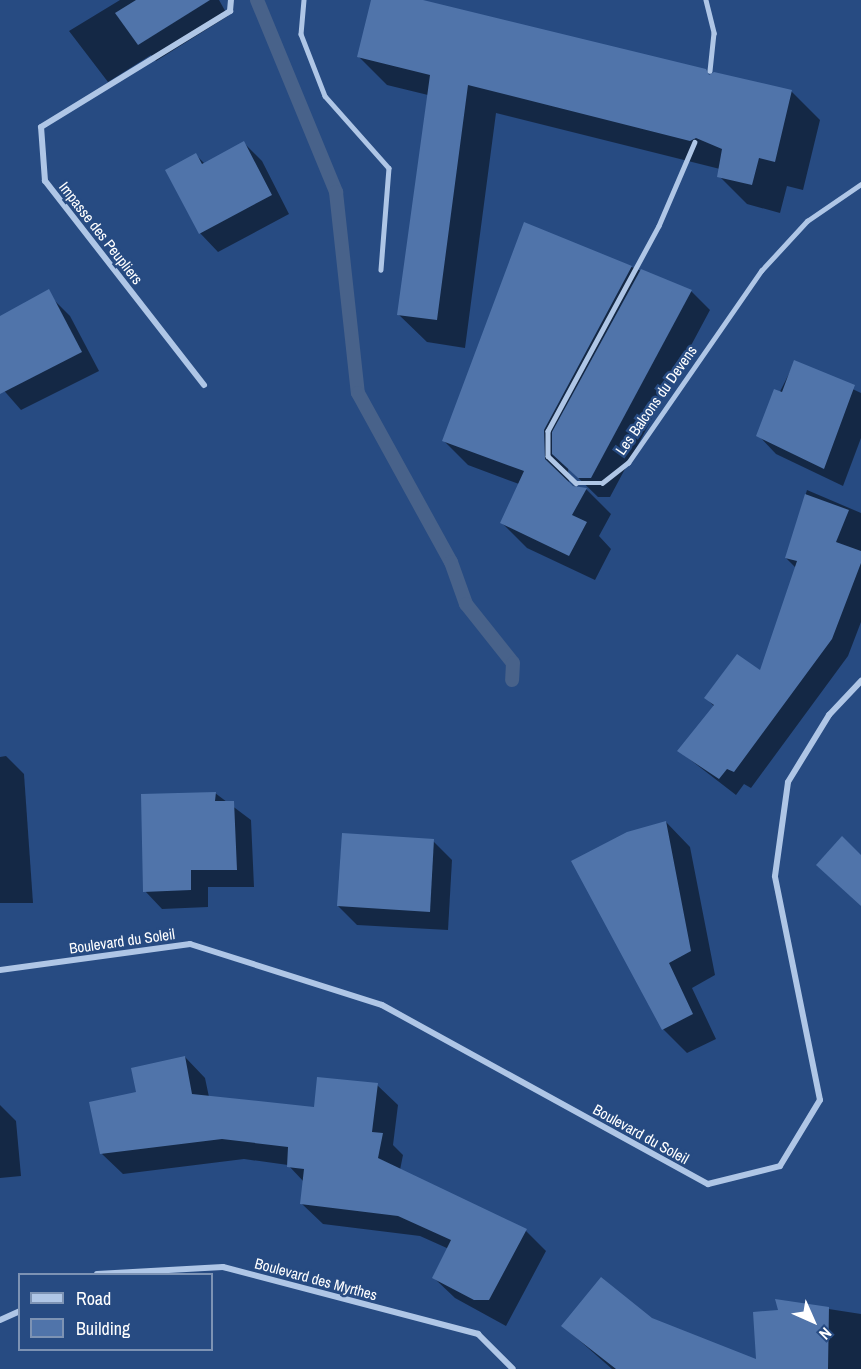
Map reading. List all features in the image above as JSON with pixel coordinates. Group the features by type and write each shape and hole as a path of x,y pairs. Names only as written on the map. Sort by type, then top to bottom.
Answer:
{"street":[{"name":"Impasse des Peupliers","path":"204,385 45,181 41,127 230,11 231,0"},
{"name":"Boulevard du Soleil","path":"0,970 190,944 382,1005 708,1184 780,1166 820,1100 775,876 788,782 829,715 861,681"},
{"name":"Boulevard des Myrthes","path":"128,1273 223,1267 478,1334 513,1369"},
{"path":"0,1320 18,1312"}],"lane":[{"path":"304,0 301,34 325,96 389,168 381,270"},
{"path":"706,0 714,33 710,70"},
{"name":"Les Balcons du Devens","path":"695,142 659,226 548,431 548,456 576,483 602,483 627,463 761,271 807,221 861,184"}],"building":[{"path":"136,0 210,0 138,45 115,13"},
{"path":"371,0 423,0 706,69 709,75 714,72 792,90 775,162 759,158 752,185 717,177 722,149 696,138 690,141 468,85 437,320 397,315 430,75 357,57"},
{"path":"244,141 272,195 199,234 165,170 196,153 202,164"},
{"path":"524,222 632,266 544,430 545,459 573,486 587,488 572,515 587,522 569,556 500,523 524,471 442,441"},
{"path":"641,269 692,290 591,478 578,478 552,454 552,432"},
{"path":"49,289 82,352 0,394 0,316"},
{"path":"794,360 855,385 824,469 756,436 774,389 782,392"},
{"path":"805,494 849,510 836,542 861,551 861,563 832,639 734,772 727,769 719,779 677,751 714,705 704,698 737,654 760,670 797,561 785,558"},
{"path":"216,792 215,801 234,801 237,870 191,870 191,890 143,892 141,794"},
{"path":"666,821 691,951 669,963 693,1014 662,1030 571,861 627,832"},
{"path":"342,833 434,839 430,912 337,906"},
{"path":"842,836 861,855 861,906 816,865"},
{"path":"185,1056 192,1094 314,1107 317,1077 378,1083 372,1132 383,1133 378,1158 527,1229 489,1300 474,1300 432,1278 451,1240 398,1216 300,1204 304,1169 287,1167 288,1147 222,1139 100,1154 89,1102 136,1092 131,1068"},
{"path":"601,1277 652,1318 756,1359 753,1312 778,1310 775,1299 829,1307 828,1369 616,1369 561,1326"}],"waterway":[{"path":"257,0 336,192 358,393 451,562 466,604 513,663 512,680"}]}
